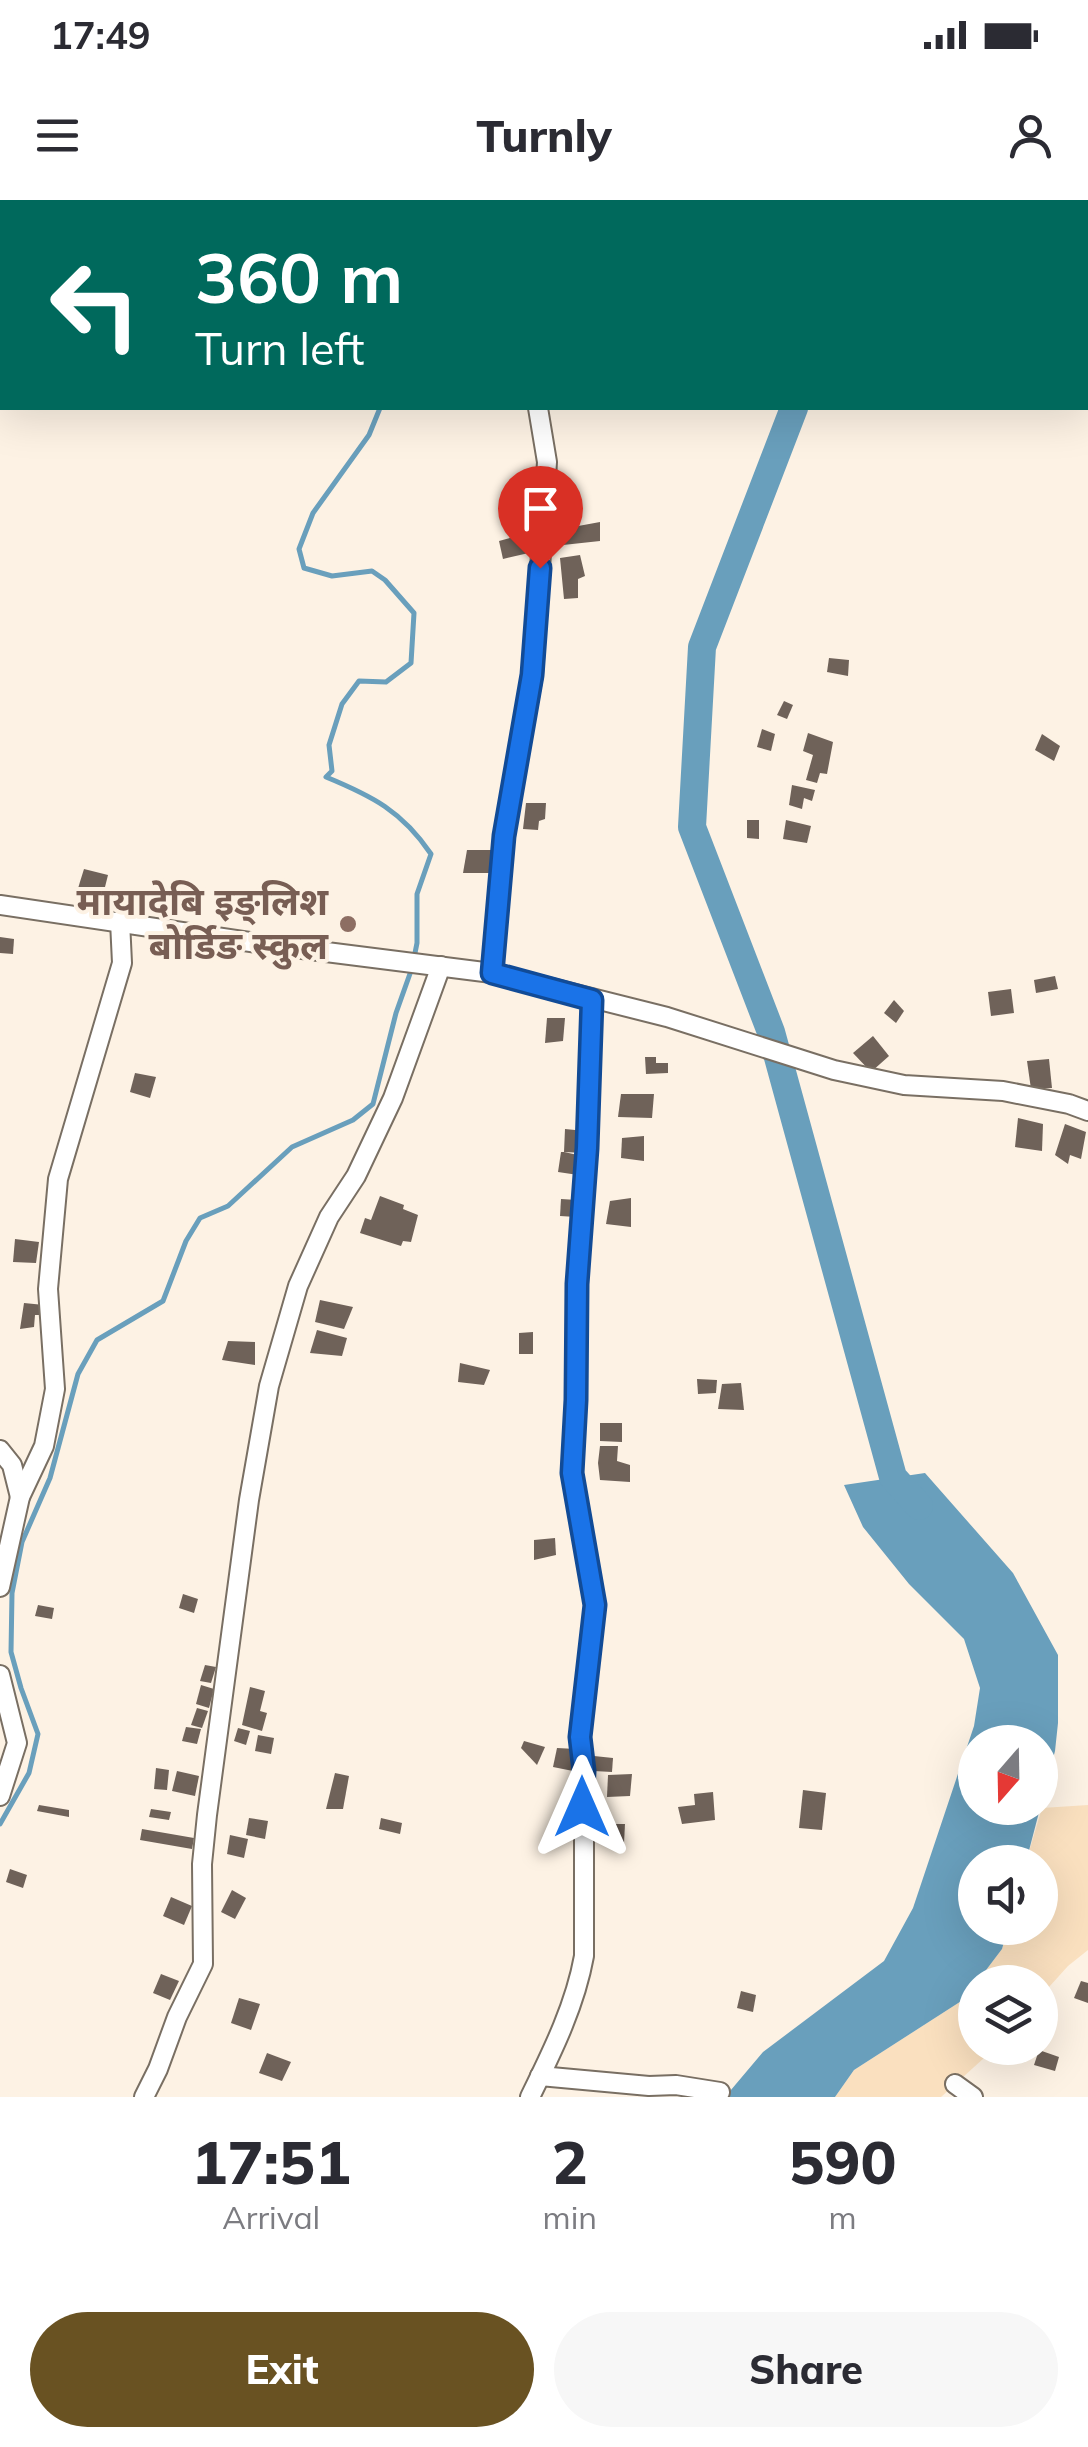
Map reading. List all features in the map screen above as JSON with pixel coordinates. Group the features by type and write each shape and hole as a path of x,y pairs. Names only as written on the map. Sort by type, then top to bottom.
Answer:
{"street":[{"path":"492,973 504,836 532,675 547,462 538,410"},
{"path":"0,905 492,973 667,1017 818,1066 904,1085 1003,1090 1088,1111"},
{"path":"0,1587 20,1497 44,1446 55,1388 48,1290 58,1179 122,963 120,921"},
{"path":"144,2097 203,1964 202,1864 207,1814 269,1386 298,1286 393,1098 434,965"},
{"path":"530,2097 561,2031 584,1956 584,1771 580,1737 595,1605 572,1473 592,1000"},
{"path":"0,1450 12,1466 20,1497"},
{"path":"0,1675 16,1743 0,1796"},
{"path":"540,2076 648,2086 676,2084 720,2092"},
{"path":"955,2084 974,2097"}],"shaded area":[{"path":"1088,1805 1088,1950 1058,1977 1058,1965 990,1965 1003,1945 1058,1945 1058,1845 1031,1845 1037,1825 1058,1825 1058,1807"},
{"path":"958,2003 958,2065 976,2065 941,2097 835,2097 854,2070"}],"water":[{"path":"925,1473 1013,1573 1058,1655 1058,1725 974,1725 980,1688 964,1639 909,1584 863,1527 844,1485"},
{"path":"958,1774 958,1825 1036,1825 1030,1845 958,1845 958,1945 1003,1945 990,1965 958,1965 958,2003 854,2070 835,2097 725,2097 763,2052 884,1961 913,1908"}],"building":[{"path":"600,522 600,541 563,545 562,529"},
{"path":"531,532 533,552 503,559 499,541"},
{"path":"580,555 585,576 578,579 578,598 564,599 560,558"},
{"path":"829,658 849,660 848,676 827,672"},
{"path":"784,701 793,705 787,719 777,715"},
{"path":"762,729 775,734 771,751 757,747"},
{"path":"808,733 833,742 827,774 820,773 817,783 806,780 813,755 803,751"},
{"path":"1042,734 1060,746 1054,761 1035,750"},
{"path":"792,785 815,790 812,801 804,798 802,809 789,805"},
{"path":"526,803 546,803 545,819 539,821 538,830 523,829"},
{"path":"747,820 759,820 759,839 747,838"},
{"path":"786,820 811,826 807,843 783,839"},
{"path":"467,850 495,850 494,873 463,873"},
{"path":"84,869 108,875 101,903 75,898"},
{"path":"0,937 14,939 13,954 0,953"},
{"path":"1055,976 1058,989 1036,993 1034,980"},
{"path":"1011,989 1014,1013 991,1016 988,992"},
{"path":"894,1000 904,1011 896,1023 884,1013"},
{"path":"547,1018 565,1018 563,1041 545,1043"},
{"path":"873,1036 889,1056 871,1072 853,1053"},
{"path":"645,1057 656,1057 656,1063 668,1063 668,1073 646,1074"},
{"path":"1049,1059 1052,1088 1031,1089 1027,1061"},
{"path":"135,1073 156,1077 150,1098 130,1092"},
{"path":"621,1094 654,1094 652,1118 618,1117"},
{"path":"1018,1118 1043,1124 1042,1151 1015,1147"},
{"path":"1065,1124 1086,1132 1081,1159 1070,1155 1068,1164 1055,1155"},
{"path":"565,1129 585,1131 584,1153 564,1152"},
{"path":"644,1136 644,1161 621,1158 622,1138"},
{"path":"561,1152 587,1157 585,1176 558,1172"},
{"path":"380,1196 418,1215 411,1242 403,1241 401,1246 360,1233 365,1218 371,1220"},
{"path":"631,1198 631,1227 606,1224 610,1201"},
{"path":"561,1199 577,1200 576,1217 560,1216"},
{"path":"15,1239 39,1242 36,1263 13,1262"},
{"path":"320,1300 353,1307 344,1329 315,1322"},
{"path":"24,1303 44,1305 43,1315 35,1315 34,1327 20,1329"},
{"path":"317,1330 347,1338 342,1356 310,1353"},
{"path":"533,1332 533,1354 519,1354 519,1333"},
{"path":"228,1341 255,1342 255,1365 222,1360"},
{"path":"460,1363 490,1370 484,1385 458,1382"},
{"path":"697,1379 717,1380 716,1393 698,1394"},
{"path":"741,1383 744,1410 718,1409 722,1384"},
{"path":"600,1423 622,1423 622,1442 600,1441"},
{"path":"600,1446 618,1446 617,1461 630,1465 630,1482 600,1480"},
{"path":"555,1538 556,1555 534,1560 534,1540"},
{"path":"183,1594 198,1599 194,1613 179,1608"},
{"path":"38,1605 54,1608 52,1619 35,1616"},
{"path":"205,1665 216,1667 211,1683 200,1681"},
{"path":"201,1685 214,1689 209,1708 196,1704"},
{"path":"250,1687 265,1691 260,1711 267,1713 262,1731 242,1725"},
{"path":"197,1708 208,1711 202,1728 191,1725"},
{"path":"186,1727 201,1729 197,1744 182,1741"},
{"path":"238,1728 250,1731 246,1745 234,1741"},
{"path":"258,1735 274,1738 271,1754 255,1751"},
{"path":"524,1741 545,1747 537,1765 521,1748"},
{"path":"557,1748 576,1749 573,1771 553,1767"},
{"path":"594,1756 613,1758 612,1772 594,1771"},
{"path":"156,1768 169,1770 167,1790 154,1789"},
{"path":"177,1771 199,1776 195,1796 172,1791"},
{"path":"335,1773 349,1776 343,1809 326,1809"},
{"path":"632,1774 630,1796 607,1797 608,1775"},
{"path":"803,1790 826,1793 822,1830 799,1828"},
{"path":"713,1792 715,1820 682,1824 678,1807 695,1805 694,1794"},
{"path":"39,1805 69,1810 69,1817 37,1811"},
{"path":"151,1809 171,1812 169,1820 149,1817"},
{"path":"249,1818 268,1821 265,1839 246,1835"},
{"path":"381,1818 402,1823 400,1834 379,1829"},
{"path":"605,1824 625,1824 624,1843 605,1842"},
{"path":"142,1829 194,1838 192,1849 140,1840"},
{"path":"230,1835 248,1839 244,1858 227,1854"},
{"path":"10,1869 27,1875 23,1888 6,1882"},
{"path":"232,1890 246,1898 235,1919 221,1912"},
{"path":"171,1897 192,1906 184,1925 163,1916"},
{"path":"161,1974 179,1981 170,2000 153,1993"},
{"path":"1081,1981 1088,1983 1088,2003 1074,1998"},
{"path":"741,1991 756,1995 753,2012 737,2008"},
{"path":"239,1998 260,2004 251,2030 231,2023"},
{"path":"267,2053 291,2062 282,2081 259,2073"},
{"path":"1034,2065 1057,2065 1055,2071"}],"waterway":[{"path":"379,410 369,435 313,513 299,549 304,568 332,576 372,571 414,613 411,663 386,682 359,681 342,704 329,745 332,771 326,777 385,806 409,826 431,854 417,894 414,958"},
{"path":"793,410 702,647 692,827 771,1032 893,1477 919,1506"},
{"path":"0,1824 29,1773 38,1734 11,1652 12,1593 22,1542 50,1478 78,1374 97,1340 163,1301 186,1241 200,1218 228,1206 292,1147 353,1120 373,1104 412,968"}],"place":[{"name":"मायादेबि इङ्लिश बोर्डिङ स्कुल","path":"348,924"}],"route":[{"path":"540,568 532,675 504,836 492,973 592,1000 572,1473 595,1605 580,1737 584,1771 582,1807"}]}
